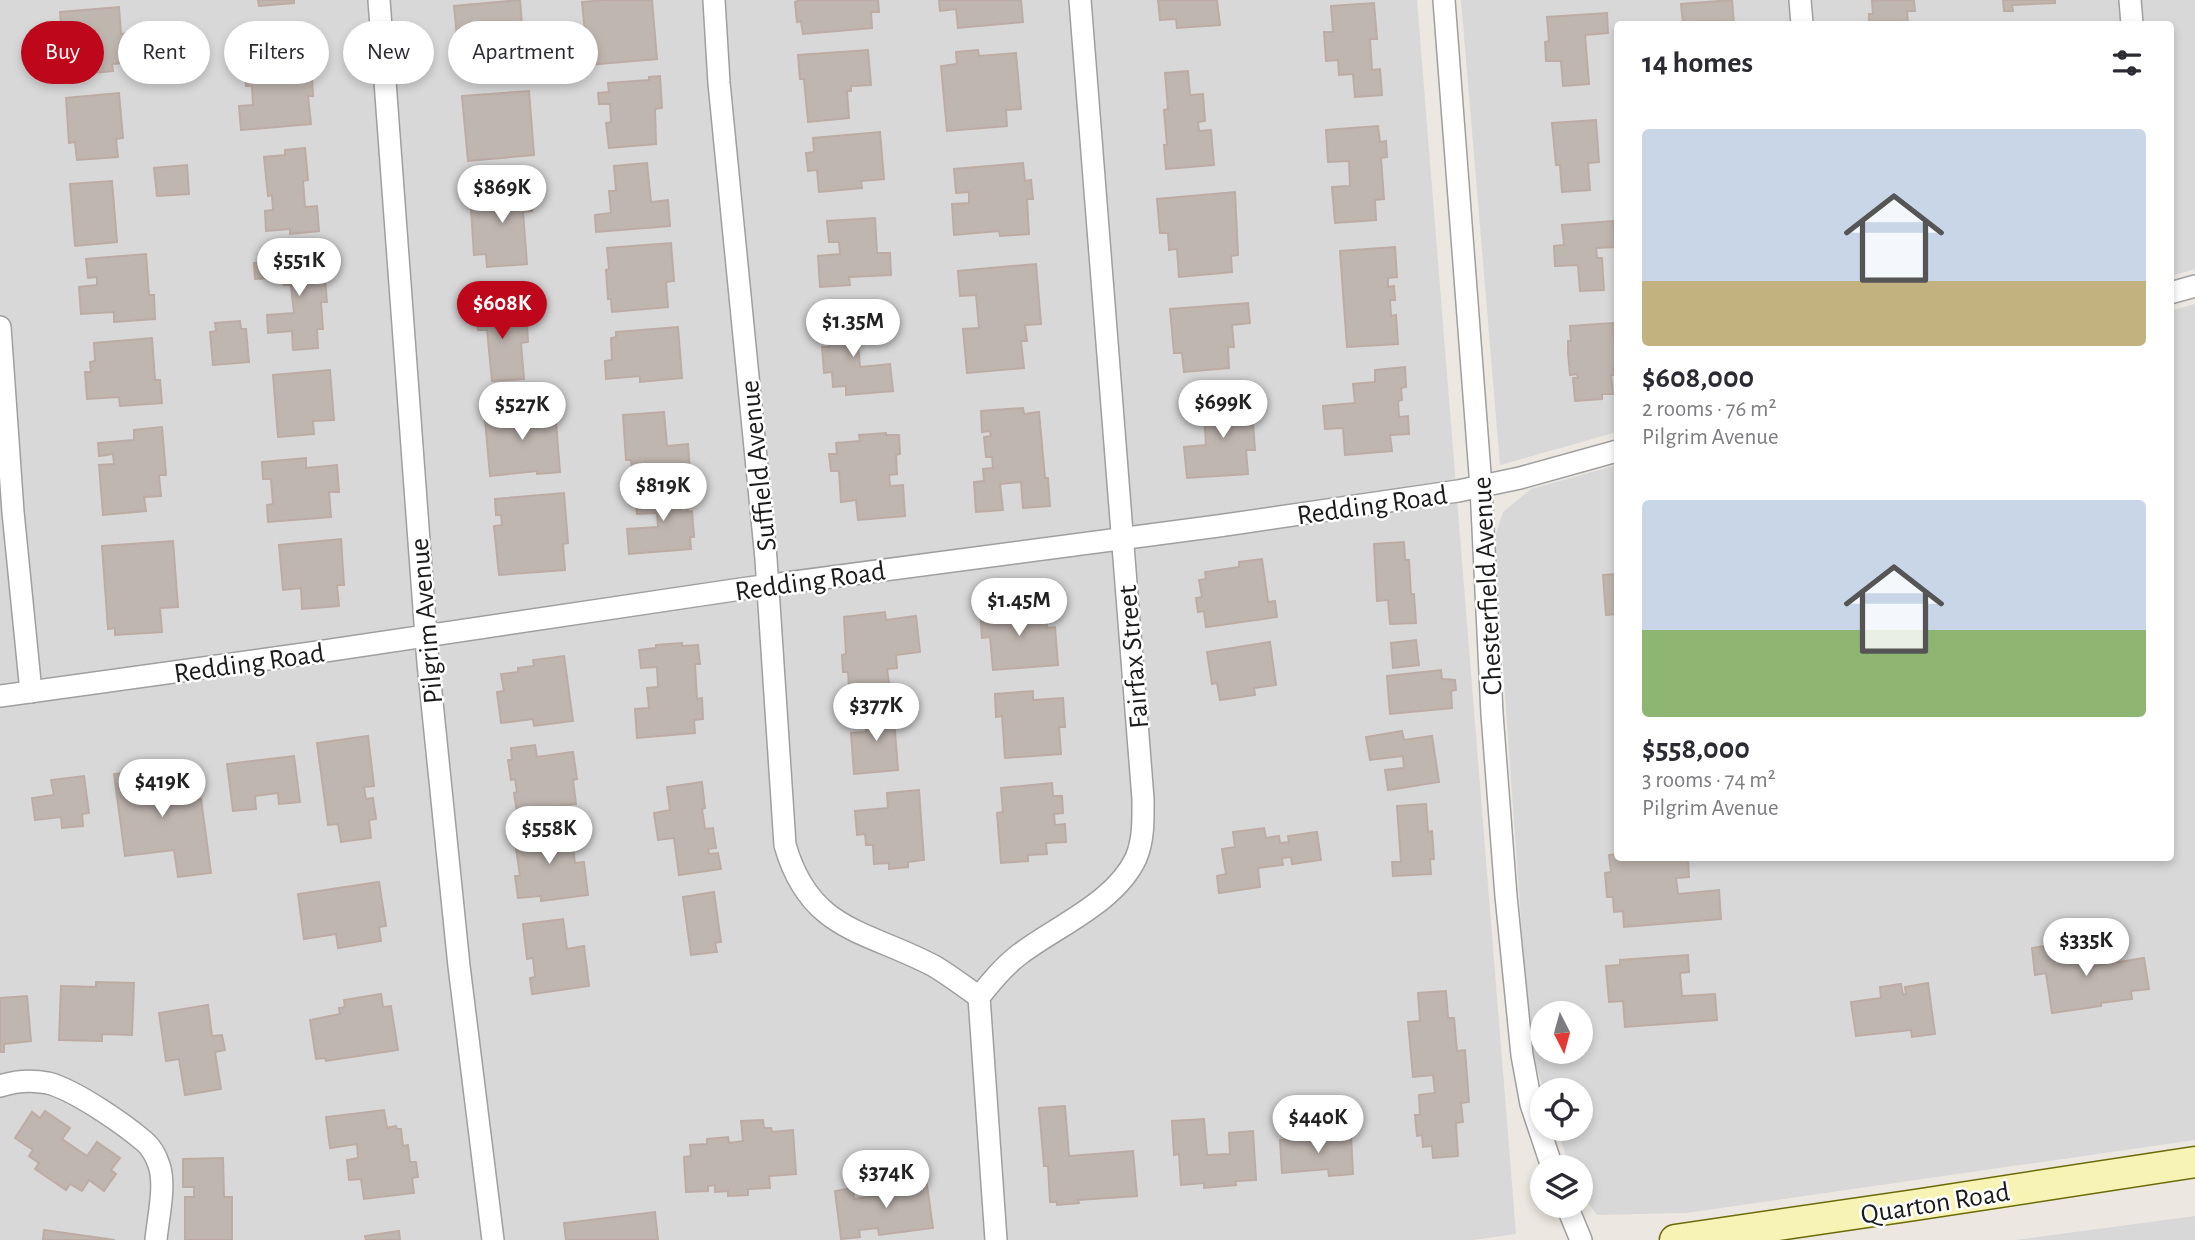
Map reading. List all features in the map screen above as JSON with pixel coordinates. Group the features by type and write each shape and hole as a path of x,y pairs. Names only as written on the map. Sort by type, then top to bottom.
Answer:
{"street":[{"name":"Pilgrim Avenue","path":"379,0 437,763 493,1240"},
{"name":"Suffield Avenue","path":"715,0 721,97 767,585 783,826 790,863 799,881 824,913 841,925 934,967 979,997"},
{"name":"Fairfax Street","path":"979,997 1008,963 1123,879 1137,855 1143,828 1143,799 1080,0"},
{"name":"Chesterfield Avenue","path":"1444,0 1481,487 1492,714 1520,1042 1531,1104 1548,1155"},
{"path":"1800,0 1802,21"},
{"path":"2130,0 2132,21"},
{"path":"2174,292 2195,286"},
{"path":"0,327 13,512 31,692"},
{"name":"Redding Road","path":"0,696 767,585 1218,526 1481,487 1614,452"},
{"path":"979,997 996,1240"},
{"path":"0,1086 9,1083 49,1083 71,1092 146,1143 161,1168 162,1184 156,1240"},
{"name":"Quarton Road","path":"1675,1240 2195,1161"},
{"path":"1572,1218 1581,1240"}],"shaded area":[{"path":"0,0 1417,0 1516,1234 1473,1240 0,1240"},
{"path":"1461,0 2195,0 2195,269 2174,275 2174,21 1614,21 1614,433 1500,465"},
{"path":"2195,304 2195,1140 1686,1213 1597,1215 1593,1210 1593,1155 1566,1155 1561,1141 1593,1141 1593,1078 1540,1078 1535,1064 1593,1064 1593,1001 1530,1001 1530,1023 1494,540 1503,512 1531,489 1614,466 1614,861 2174,861 2174,310"},
{"path":"2195,1216 2195,1240 2016,1240"}],"building":[{"path":"258,0 294,0 294,3 259,6"},
{"path":"520,0 522,21 455,21 454,6"},
{"path":"652,0 657,59 598,64 598,21 584,21 582,2"},
{"path":"878,0 879,12 871,12 872,28 803,34 801,21 797,22 795,2"},
{"path":"939,0 1021,0 1023,22 958,28 956,9 940,11"},
{"path":"1158,0 1217,0 1220,25 1177,28 1176,19 1160,20"},
{"path":"1732,0 1734,21 1683,21 1681,4"},
{"path":"1914,0 1915,11 1907,11 1908,21 1869,21 1869,14 1873,14 1872,1"},
{"path":"2003,0 2055,0 2055,3 2012,5 2013,11 2004,11"},
{"path":"1374,3 1377,39 1370,39 1372,70 1380,69 1382,95 1355,97 1353,74 1339,75 1338,60 1326,61 1324,32 1333,32 1331,6"},
{"path":"119,7 118,64 112,64 113,71 104,72 104,21 61,21 60,12"},
{"path":"1607,13 1608,33 1585,35 1589,84 1563,86 1561,61 1546,61 1545,42 1549,41 1547,17"},
{"path":"868,50 871,85 851,86 851,91 847,91 849,118 808,122 804,79 800,79 798,55"},
{"path":"978,50 979,56 1016,53 1021,109 1006,110 1007,126 947,131 941,66 957,64 956,52"},
{"path":"1188,71 1190,95 1203,94 1205,121 1198,122 1199,131 1211,130 1214,165 1166,169 1164,110 1168,109 1165,73"},
{"path":"660,76 662,108 655,109 656,144 609,148 606,123 611,122 610,104 599,104 598,93 609,92 608,83 649,80 649,77"},
{"path":"312,84 313,96 308,96 311,124 241,130 239,106 253,105 252,86 246,86"},
{"path":"529,91 534,155 468,161 462,96"},
{"path":"119,93 123,138 116,139 118,157 77,160 75,142 69,143 66,98"},
{"path":"1596,120 1599,162 1588,163 1590,190 1562,192 1552,123"},
{"path":"1378,126 1380,142 1386,141 1387,157 1381,158 1384,199 1375,200 1376,220 1335,223 1332,187 1350,186 1349,161 1328,162 1326,130"},
{"path":"880,132 884,179 861,181 862,188 819,192 817,170 808,171 806,153 814,152 813,138"},
{"path":"305,148 308,180 303,181 305,207 317,206 319,231 290,234 290,229 266,231 265,211 273,210 272,195 268,196 264,157 285,155 285,150"},
{"path":"647,163 651,202 668,200 670,226 596,232 595,215 611,213 609,191 616,191 614,166"},
{"path":"1023,163 1025,181 1031,180 1033,199 1027,199 1029,234 1000,236 999,231 954,235 952,204 969,203 969,192 956,193 954,169"},
{"path":"187,165 189,194 157,196 154,168"},
{"path":"112,181 117,242 75,246 70,184"},
{"path":"530,184 532,211 523,212 527,264 487,267 486,254 474,255 471,209 482,208 482,188"},
{"path":"1235,192 1238,255 1231,256 1232,272 1179,277 1177,249 1169,250 1168,233 1160,233 1157,199"},
{"path":"875,218 877,253 890,253 891,275 849,277 850,285 820,287 818,256 840,254 839,242 829,242 827,221"},
{"path":"1613,221 1614,247 1596,248 1597,258 1602,258 1604,290 1580,291 1578,265 1555,266 1554,246 1564,245 1562,225"},
{"path":"671,243 674,281 666,282 668,307 612,312 611,299 608,299 607,248"},
{"path":"1395,247 1397,277 1388,278 1388,287 1394,286 1395,300 1390,300 1391,316 1396,315 1398,344 1347,347 1340,251"},
{"path":"146,254 149,295 154,295 155,319 114,322 114,312 81,314 79,287 97,285 97,277 88,278 86,259"},
{"path":"323,256 327,302 321,302 323,329 317,329 318,348 293,350 292,331 268,333 267,315 294,313 291,285 284,285 284,277 255,279 254,263"},
{"path":"1036,264 1041,324 1025,325 1027,341 1021,341 1024,368 967,373 963,329 979,328 976,295 960,296 958,271"},
{"path":"503,300 505,326 527,324 528,342 521,343 524,379 492,381 487,330 478,330 476,302"},
{"path":"1248,303 1250,323 1232,325 1234,347 1228,347 1229,368 1184,372 1182,353 1174,353 1170,309"},
{"path":"843,314 843,323 872,321 873,343 858,344 860,367 890,364 893,391 846,395 846,386 833,387 832,372 824,373 822,347 829,347 827,324 831,324 830,315"},
{"path":"240,321 241,329 246,329 249,362 213,365 210,332 216,331 215,323"},
{"path":"1613,323 1613,394 1602,394 1602,399 1575,401 1573,378 1578,378 1577,374 1570,375 1570,326"},
{"path":"678,327 682,378 640,382 640,376 606,379 605,361 612,360 611,338 616,337 616,332"},
{"path":"152,338 155,380 160,380 162,403 120,406 119,397 87,399 85,372 91,372 90,362 95,361 94,343"},
{"path":"1405,367 1406,387 1401,388 1402,400 1398,401 1399,417 1408,416 1409,434 1390,435 1392,451 1345,455 1343,428 1325,429 1323,406 1355,403 1353,384 1375,382 1375,370"},
{"path":"330,370 334,420 313,421 314,434 278,437 273,375"},
{"path":"1243,395 1244,410 1252,409 1255,450 1246,450 1248,474 1187,478 1184,447 1206,445 1203,398"},
{"path":"505,406 505,413 555,409 560,472 537,474 537,471 490,476 484,408"},
{"path":"1023,408 1024,414 1039,412 1050,506 1023,508 1021,482 1000,484 1003,510 976,512 974,482 984,481 983,469 993,468 992,457 986,457 984,437 991,436 990,431 982,432 981,411"},
{"path":"664,412 667,446 688,444 690,471 633,476 631,460 626,460 623,415"},
{"path":"162,427 166,475 159,475 161,496 144,497 146,511 103,515 99,465 114,464 113,454 99,456 98,443 134,440 134,430"},
{"path":"859,435 899,435 897,474 889,475 890,486 903,485 905,516 858,520 856,500 841,502 839,471 831,471 829,454 837,454 836,443 860,441"},
{"path":"306,458 306,468 337,465 339,492 329,492 331,517 268,522 267,505 273,504 271,479 263,479 262,462"},
{"path":"686,489 688,512 692,511 694,537 690,537 691,549 629,554 627,529 658,527 657,513 637,514 635,494"},
{"path":"564,493 568,543 563,544 565,570 499,575 494,526 502,525 501,515 496,515 495,499"},
{"path":"341,539 344,585 337,585 339,606 302,609 301,588 283,590 279,545"},
{"path":"173,541 178,607 160,608 162,632 115,635 115,628 108,629 102,546"},
{"path":"1404,542 1405,560 1409,560 1416,623 1390,624 1388,600 1377,601 1374,544"},
{"path":"1262,559 1268,602 1275,601 1277,617 1206,627 1204,611 1198,612 1196,598 1202,597 1199,580 1206,579 1205,572 1239,567 1239,562"},
{"path":"1614,574 1614,614 1606,615 1603,575"},
{"path":"1030,607 1030,613 1046,612 1047,628 1055,627 1058,665 993,670 990,637 982,638 980,610"},
{"path":"885,612 886,620 916,616 920,652 896,655 897,668 887,669 889,683 849,688 848,672 843,672 842,655 846,654 844,617"},
{"path":"1416,640 1419,665 1393,668 1391,643"},
{"path":"1270,642 1276,685 1254,688 1255,695 1220,700 1217,683 1212,684 1207,652"},
{"path":"682,643 682,646 698,645 700,664 695,664 697,699 702,698 703,719 694,720 695,733 637,738 635,709 649,708 647,688 658,687 657,667 641,668 639,650 656,648 656,645"},
{"path":"564,656 573,721 534,726 533,719 501,723 497,692 504,691 501,674 534,666 533,660"},
{"path":"1441,670 1442,679 1455,680 1456,690 1451,691 1452,708 1390,714 1387,676"},
{"path":"1033,691 1033,700 1063,698 1065,727 1059,727 1061,754 1005,758 1002,716 996,717 995,694"},
{"path":"893,706 898,770 854,774 851,733 866,732 864,708"},
{"path":"1402,731 1404,740 1432,736 1439,782 1388,790 1385,770 1404,768 1403,756 1370,760 1366,737"},
{"path":"368,736 374,786 364,787 366,799 373,798 376,819 369,820 371,838 341,842 338,824 328,825 317,743"},
{"path":"535,745 537,757 573,752 577,779 573,780 576,804 517,812 515,779 511,780 508,760 512,760 511,748"},
{"path":"294,756 300,802 279,804 278,793 255,796 256,809 233,811 227,764"},
{"path":"175,766 179,791 186,790 188,801 201,799 211,873 178,877 174,850 125,856 114,774"},
{"path":"84,776 89,813 82,814 83,826 62,828 61,817 35,820 32,798 54,795 51,780"},
{"path":"702,782 705,829 713,828 716,848 708,849 709,854 718,853 721,869 679,875 674,838 658,840 654,813 670,810 667,787"},
{"path":"1052,783 1053,796 1062,796 1063,813 1054,814 1055,825 1065,824 1066,842 1046,843 1047,854 1028,855 1028,861 1001,863 997,813 1003,812 1001,788"},
{"path":"919,790 924,860 908,862 908,867 889,869 889,863 874,864 873,845 866,845 865,834 857,835 855,811 888,808 887,793"},
{"path":"1426,804 1434,859 1430,859 1431,874 1393,876 1392,862 1401,862 1397,806"},
{"path":"570,826 575,863 584,862 588,895 541,901 541,896 518,898 515,876 520,876 514,834"},
{"path":"1264,828 1266,838 1279,836 1280,843 1289,842 1288,836 1317,832 1321,860 1292,864 1291,857 1282,858 1283,865 1258,868 1260,887 1219,893 1217,876 1226,874 1222,849 1235,847 1233,832"},
{"path":"1614,854 1614,861 1688,861 1689,877 1676,878 1678,894 1719,890 1721,919 1624,927 1623,911 1614,912 1613,897 1607,897 1605,873 1611,872 1609,855"},
{"path":"379,882 386,926 379,927 381,941 338,948 336,934 304,939 298,894"},
{"path":"714,892 721,942 715,943 717,952 691,955 683,897"},
{"path":"563,919 567,949 584,946 589,986 532,994 530,978 535,977 533,958 527,959 523,924"},
{"path":"2078,941 2082,968 2144,958 2149,989 2131,991 2132,999 2052,1013 2046,973 2035,975 2032,948"},
{"path":"1688,955 1689,972 1680,973 1682,996 1715,994 1717,1020 1625,1027 1623,1001 1609,1002 1606,966 1620,965 1620,960"},
{"path":"96,982 134,983 132,1035 102,1034 102,1041 59,1040 61,986 96,987"},
{"path":"1928,983 1935,1034 1912,1037 1911,1030 1856,1036 1851,1002 1881,998 1880,987 1901,984 1903,995 1906,994 1905,987"},
{"path":"1446,991 1448,1018 1454,1018 1457,1051 1465,1050 1469,1102 1461,1103 1463,1122 1456,1123 1458,1156 1433,1158 1432,1146 1423,1147 1422,1135 1417,1136 1415,1115 1420,1115 1419,1095 1435,1093 1433,1075 1413,1077 1408,1022 1420,1021 1418,993"},
{"path":"381,994 383,1007 391,1006 398,1050 326,1061 325,1058 316,1059 310,1020 340,1014 339,1008 345,1007 344,1000"},
{"path":"27,996 31,1041 4,1044 4,1052 0,1052 0,998"},
{"path":"208,1005 212,1036 222,1035 225,1050 215,1052 221,1089 185,1095 179,1059 166,1061 159,1013"},
{"path":"1065,1106 1069,1156 1133,1151 1137,1196 1078,1200 1079,1203 1057,1205 1057,1202 1050,1202 1048,1166 1044,1166 1039,1108"},
{"path":"384,1110 387,1128 396,1126 401,1129 403,1146 408,1145 410,1162 416,1162 418,1177 412,1178 414,1193 364,1199 361,1179 349,1180 347,1160 358,1158 357,1144 330,1148 326,1117"},
{"path":"45,1111 70,1128 62,1139 87,1156 97,1142 120,1158 111,1170 116,1174 104,1191 89,1180 82,1191 70,1184 66,1190 35,1169 39,1163 29,1156 33,1150 15,1138 32,1112 40,1118"},
{"path":"1204,1119 1207,1155 1230,1154 1229,1133 1253,1131 1256,1180 1235,1181 1236,1185 1204,1188 1204,1183 1181,1185 1179,1154 1174,1155 1172,1121"},
{"path":"763,1120 764,1128 771,1128 772,1132 793,1130 796,1174 769,1176 770,1188 748,1189 748,1195 728,1196 728,1191 715,1192 715,1185 708,1186 708,1191 686,1192 684,1157 691,1156 690,1145 707,1144 707,1139 728,1137 729,1143 743,1141 741,1121"},
{"path":"1351,1135 1353,1174 1329,1176 1328,1169 1282,1173 1280,1140"},
{"path":"223,1158 224,1197 232,1197 232,1240 185,1240 185,1197 194,1197 194,1187 183,1187 183,1159"},
{"path":"926,1178 933,1228 879,1235 878,1228 859,1230 860,1237 841,1239 835,1191 853,1188 854,1199 886,1194 884,1183"},
{"path":"655,1212 658,1240 566,1240 564,1223"},
{"path":"44,1230 115,1240 43,1240"},
{"path":"399,1231 400,1240 366,1240 365,1236"}]}
